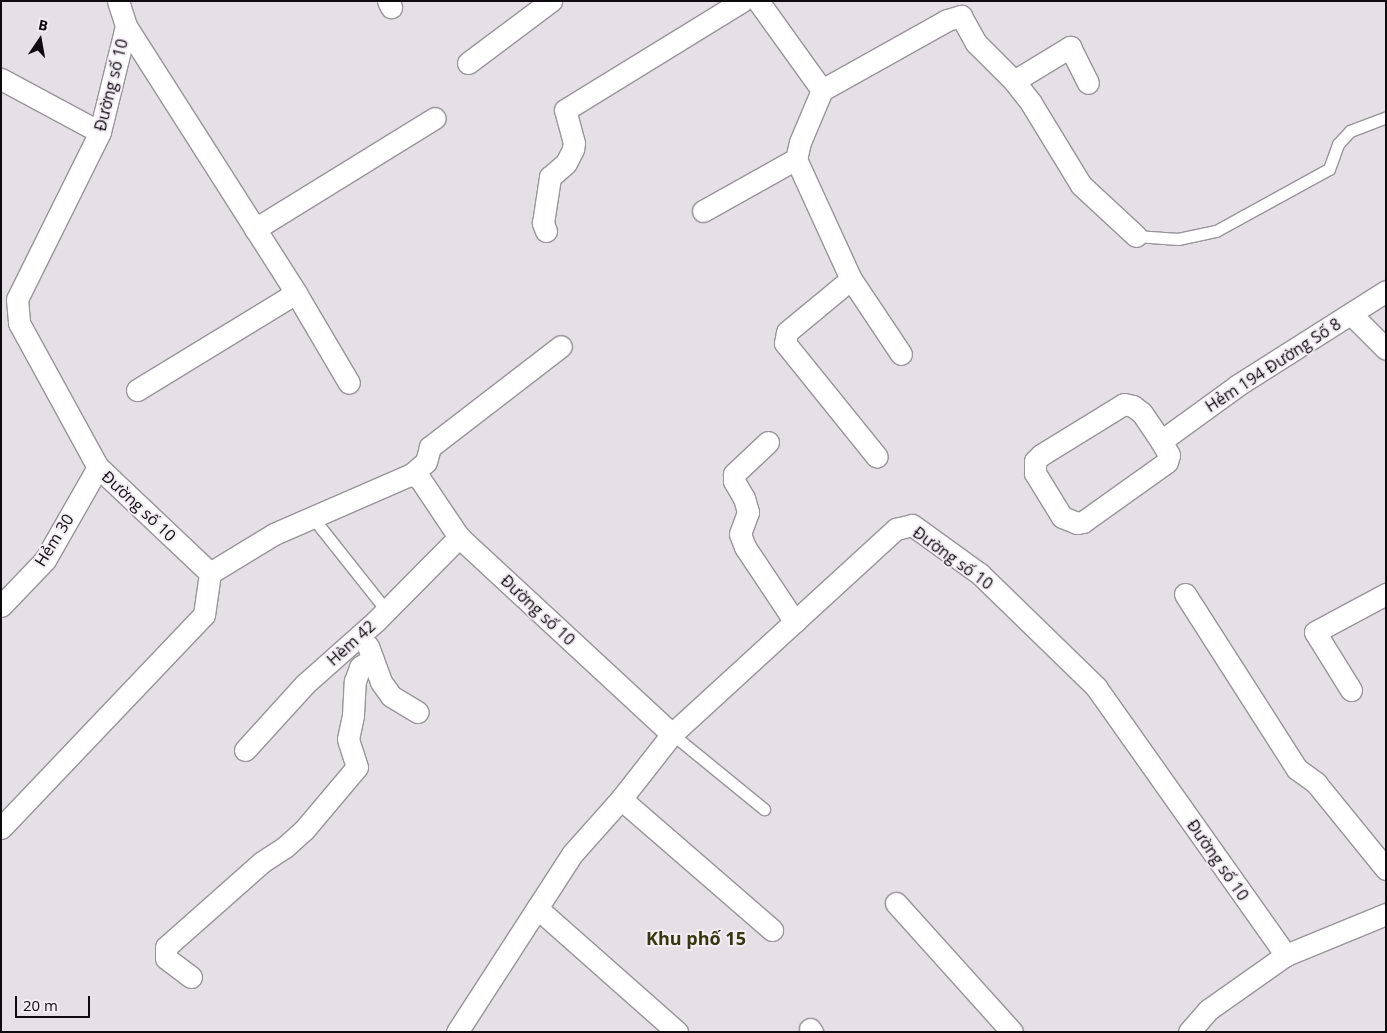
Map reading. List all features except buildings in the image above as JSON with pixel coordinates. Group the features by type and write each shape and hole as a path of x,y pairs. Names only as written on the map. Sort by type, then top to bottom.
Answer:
{"street":[{"name":"Đường số 10","path":"118,1 126,26 100,132 17,299 10,322 98,467 210,573"},
{"path":"468,63 551,1"},
{"path":"546,231 543,223 550,177 566,163 574,143 565,110 742,1"},
{"path":"758,1 822,90"},
{"path":"901,354 852,279 796,159 800,142 822,90 947,20 961,16 976,43 1014,81 1031,103 1081,185 1136,236"},
{"path":"126,26 296,293 349,383"},
{"path":"1014,81 1070,47 1088,83"},
{"path":"1,79 100,132"},
{"path":"255,229 435,118"},
{"path":"703,211 796,159"},
{"path":"852,279 787,332 785,343 877,456"},
{"name":"Hẻm 194 Đường Số 8","path":"1161,440 1238,385 1386,290"},
{"path":"137,390 296,293"},
{"path":"1351,314 1386,349"},
{"path":"1,828 204,615 210,573 274,534 412,474 426,462 430,447 561,346"},
{"path":"1124,404 1133,406 1142,413 1161,440 1169,455 1167,462 1083,522 1077,523 1062,517 1035,473 1036,461 1041,456 1124,404"},
{"path":"768,442 734,474 734,482 744,498 748,512 740,534 745,547 795,622"},
{"name":"Hẻm 30","path":"1,606 45,560 98,467"},
{"name":"Đường số 10","path":"412,474 420,479 459,537 672,734 896,529 912,525 980,574 1096,686 1286,955"},
{"name":"Hèm 42","path":"245,750 304,684 364,631 459,537"},
{"path":"1185,594 1297,769 1316,783 1386,869"},
{"path":"1351,690 1315,632 1386,594"},
{"path":"364,631 380,682 391,696 418,712"},
{"path":"190,977 166,958 166,947 262,862 285,847 304,830 357,767 348,739 353,715 354,681 360,667 373,659"},
{"path":"457,1032 573,853 621,799 672,734"},
{"path":"621,799 772,930"},
{"path":"896,903 1012,1032"},
{"path":"537,908 677,1032"},
{"path":"1196,1029 1208,1010 1286,955 1386,914"}],"lane":[{"path":"1136,236 1178,239 1216,231 1329,169 1338,144 1350,131 1386,117"},
{"path":"313,518 386,610"},
{"path":"672,734 764,809"}],"district":[{"name":"Khu phố 15","path":"696,938"}]}
